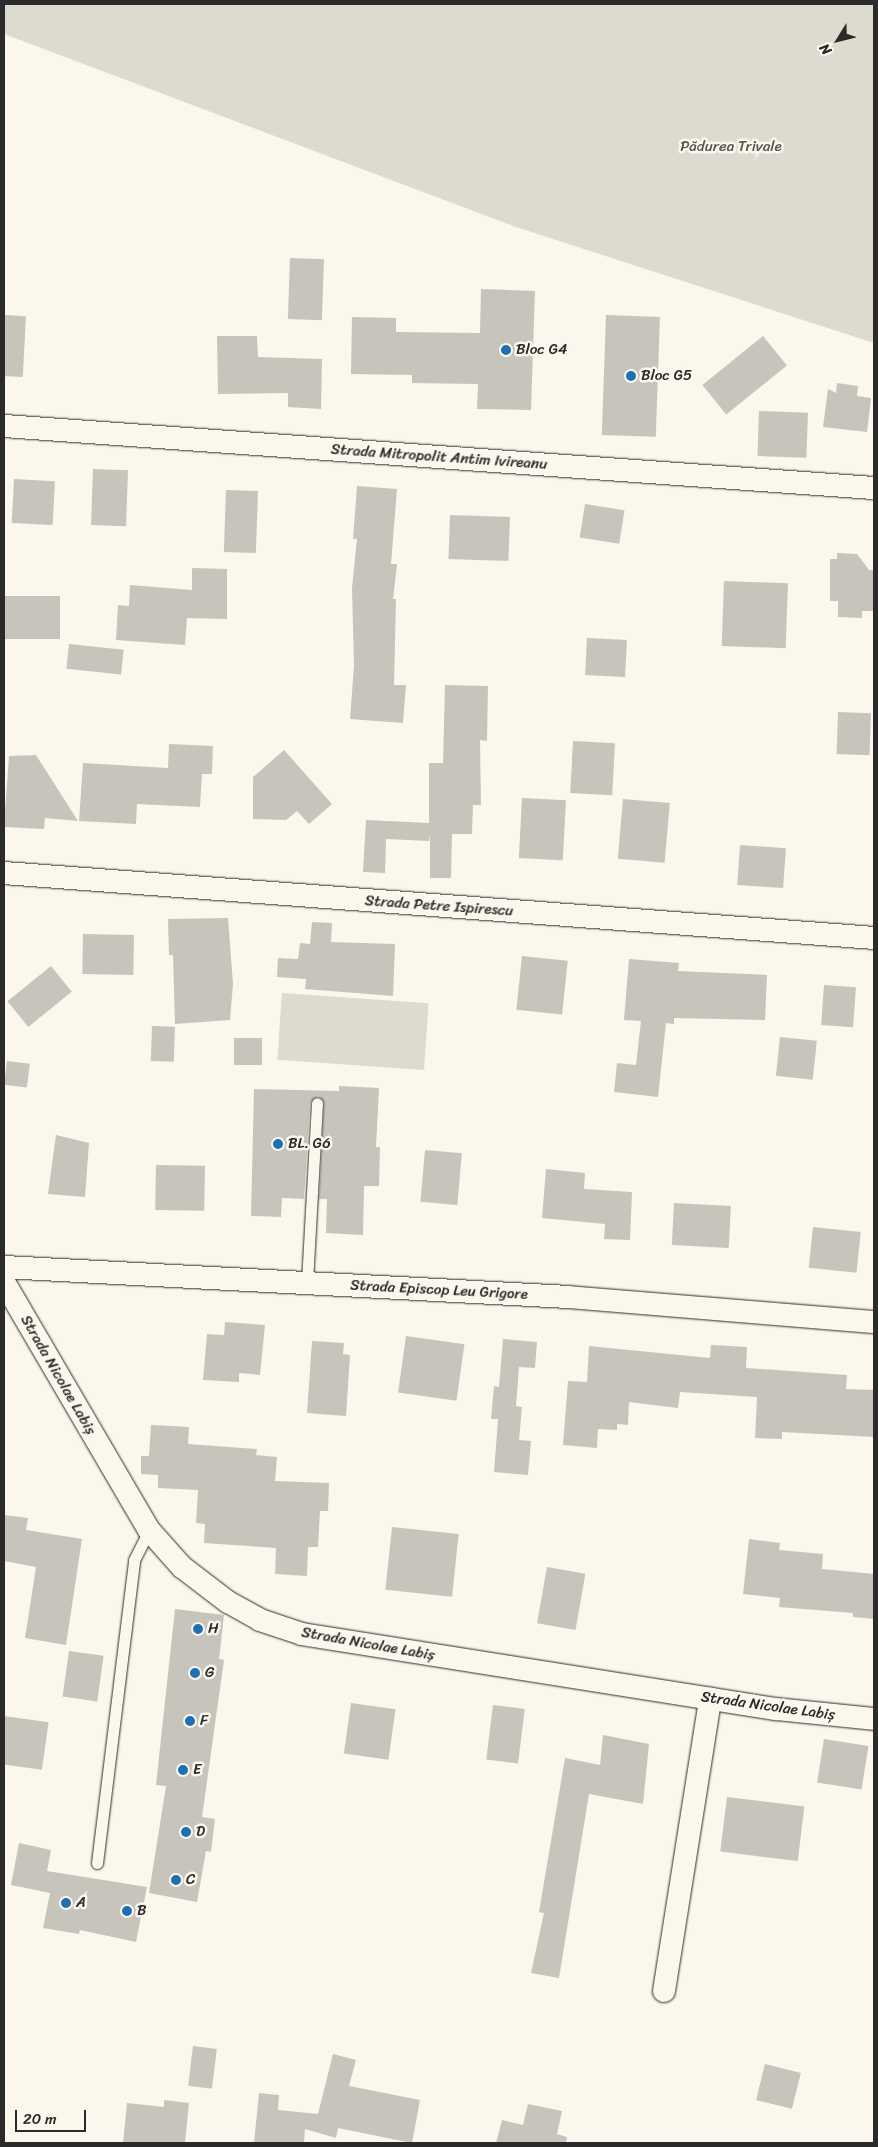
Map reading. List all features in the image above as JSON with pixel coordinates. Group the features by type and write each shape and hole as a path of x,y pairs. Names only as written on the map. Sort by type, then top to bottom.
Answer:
{"street":[{"name":"Strada Mitropolit Antim Ivireanu","path":"4,426 874,488"},
{"name":"Strada Petre Ispirescu","path":"4,873 874,938"},
{"name":"Strada Episcop Leu Grigore","path":"4,1267 568,1297 874,1322"},
{"name":"Strada Nicolae Labiș","path":"4,1282 149,1530 182,1567 228,1602 260,1620 302,1634 710,1699 874,1719"},
{"path":"664,1991 710,1699"}],"lane":[{"path":"307,1282 317,1103"},
{"path":"97,1863 134,1560 149,1530"}],"green space":[{"name":"Pădurea Trivale","path":"4,4 874,4 874,343 516,227 4,34"},
{"path":"282,993 429,1003 424,1070 277,1060"}],"building":[{"path":"290,258 324,259 322,320 288,319"},
{"path":"481,289 535,291 531,410 477,409 478,384 412,383 412,375 351,374 352,317 396,318 396,332 480,333"},
{"path":"4,315 26,316 23,377 4,376"},
{"name":"Bloc G5","path":"606,315 660,317 656,437 602,435"},
{"path":"217,336 257,336 258,357 322,359 321,409 288,407 288,393 218,394"},
{"path":"763,336 787,366 726,415 702,385"},
{"path":"837,383 858,386 857,396 871,398 867,432 823,427 828,389 836,393"},
{"path":"759,411 808,413 806,458 757,456"},
{"path":"93,469 128,470 126,526 91,525"},
{"path":"14,479 55,481 53,525 12,523"},
{"path":"357,486 397,489 391,564 397,564 393,599 396,599 394,685 406,685 403,723 350,719 354,666 352,588 357,539 353,539"},
{"path":"226,490 258,491 256,553 224,552"},
{"path":"585,504 625,510 619,544 580,538"},
{"path":"450,515 510,517 508,561 448,559"},
{"path":"837,553 857,554 869,570 874,570 874,611 862,611 862,618 838,617 838,601 830,601 830,559 837,559"},
{"path":"192,568 227,569 227,619 187,618 185,645 116,640 118,605 129,606 130,585 192,590"},
{"path":"724,581 788,583 786,648 722,646"},
{"path":"4,596 60,596 60,639 4,639"},
{"path":"587,638 627,640 625,677 585,675"},
{"path":"69,644 124,650 121,675 66,669"},
{"path":"445,685 488,686 487,741 480,740 481,805 473,805 472,834 452,834 451,878 430,878 430,835 429,841 386,839 385,873 363,872 366,820 429,823 429,763 443,763"},
{"path":"838,712 871,713 870,755 837,754"},
{"path":"573,741 615,743 612,795 570,793"},
{"path":"169,744 213,746 212,774 202,774 200,807 137,804 136,824 79,821 83,763 168,768"},
{"path":"284,750 332,804 309,824 297,811 286,820 253,819 253,777"},
{"path":"36,755 78,821 45,818 44,829 4,827 9,756"},
{"path":"522,798 566,800 563,860 519,858"},
{"path":"623,799 670,803 665,863 618,859"},
{"path":"740,845 786,848 783,888 737,885"},
{"path":"228,918 233,984 230,1020 175,1024 173,955 169,955 168,919"},
{"path":"312,922 332,923 331,942 395,944 393,996 305,989 306,979 277,977 278,958 298,959 300,943 310,944"},
{"path":"83,934 134,935 133,975 82,974"},
{"path":"522,956 568,961 562,1015 516,1010"},
{"path":"629,959 679,963 678,971 767,975 765,1020 674,1018 674,1024 666,1023 658,1097 614,1092 617,1063 636,1065 641,1021 624,1020"},
{"path":"51,966 72,992 28,1027 7,1001"},
{"path":"824,985 856,987 853,1027 821,1025"},
{"path":"152,1026 175,1027 174,1062 151,1061"},
{"path":"780,1037 817,1041 813,1080 776,1076"},
{"path":"234,1038 262,1038 262,1065 234,1065"},
{"path":"7,1061 30,1064 27,1088 4,1085"},
{"path":"339,1086 379,1088 376,1147 380,1147 379,1186 364,1186 363,1235 326,1233 327,1199 319,1199 324,1103 318,1096 310,1103 304,1199 282,1198 281,1217 251,1216 254,1089 339,1091"},
{"path":"56,1135 89,1143 85,1197 48,1194"},
{"path":"425,1150 462,1153 457,1205 420,1202"},
{"path":"156,1165 205,1166 204,1211 155,1210"},
{"path":"546,1169 585,1173 584,1189 632,1192 630,1240 604,1239 605,1224 542,1218"},
{"path":"674,1203 731,1206 729,1248 672,1245"},
{"path":"813,1227 861,1232 856,1273 809,1268"},
{"path":"225,1322 265,1325 260,1375 239,1373 239,1382 203,1380 207,1334 224,1335"},
{"path":"406,1336 464,1344 456,1401 398,1392"},
{"path":"503,1339 537,1342 535,1368 519,1367 516,1406 522,1407 519,1440 531,1441 528,1475 494,1472 498,1419 491,1419 494,1386 499,1387"},
{"path":"312,1341 344,1343 343,1354 350,1355 346,1416 307,1413"},
{"path":"711,1345 747,1347 746,1368 847,1375 846,1389 874,1390 874,1437 782,1432 782,1439 755,1438 757,1397 680,1392 678,1408 629,1402 628,1425 617,1424 617,1430 598,1429 597,1448 563,1445 568,1381 587,1382 589,1346 710,1358"},
{"path":"151,1425 189,1427 188,1444 257,1449 256,1455 277,1457 275,1481 329,1483 328,1511 320,1511 318,1547 308,1547 307,1576 275,1574 276,1548 204,1543 205,1524 196,1523 198,1490 158,1488 158,1475 141,1474 141,1456 149,1456"},
{"path":"4,1515 28,1518 26,1530 82,1539 66,1645 25,1638 36,1567 4,1561"},
{"path":"392,1527 459,1534 452,1597 385,1590"},
{"path":"749,1539 780,1543 779,1550 823,1554 822,1569 874,1574 874,1619 853,1617 853,1613 779,1607 780,1598 743,1594"},
{"path":"547,1567 585,1574 576,1630 537,1623"},
{"path":"175,1609 224,1615 219,1659 224,1660 202,1817 215,1819 211,1852 206,1851 197,1902 149,1893 166,1786 156,1785"},
{"path":"69,1651 104,1656 97,1701 63,1697"},
{"path":"351,1703 396,1709 388,1760 344,1754"},
{"path":"493,1705 525,1709 518,1763 486,1760"},
{"path":"4,1716 49,1722 42,1770 4,1764"},
{"path":"603,1735 649,1744 643,1804 589,1794 559,1978 531,1973 544,1913 539,1912 565,1758 600,1765"},
{"path":"824,1739 868,1746 862,1789 817,1782"},
{"path":"727,1797 804,1807 798,1861 720,1852"},
{"path":"19,1843 51,1850 47,1871 147,1887 136,1942 80,1930 79,1934 43,1928 50,1893 11,1885"},
{"path":"193,2046 217,2049 212,2089 188,2086"},
{"path":"333,2054 356,2060 349,2086 420,2100 412,2143 338,2128 336,2138 305,2129 304,2143 254,2143 259,2093 279,2095 278,2110 318,2114"},
{"path":"765,2064 801,2073 792,2109 756,2100"},
{"path":"164,2100 189,2103 185,2143 123,2143 127,2103 164,2107"},
{"path":"528,2104 562,2111 557,2134 567,2137 566,2143 496,2143 502,2120 523,2125"}],"place":[{"name":"Bloc G4","path":"506,350"},
{"name":"Bloc G5","path":"631,376"},
{"name":"BL. G6","path":"278,1144"},
{"name":"H","path":"198,1629"},
{"name":"G","path":"195,1673"},
{"name":"F","path":"190,1721"},
{"name":"E","path":"183,1770"},
{"name":"D","path":"186,1832"},
{"name":"C","path":"176,1880"},
{"name":"A","path":"66,1903"},
{"name":"B","path":"127,1911"}]}
